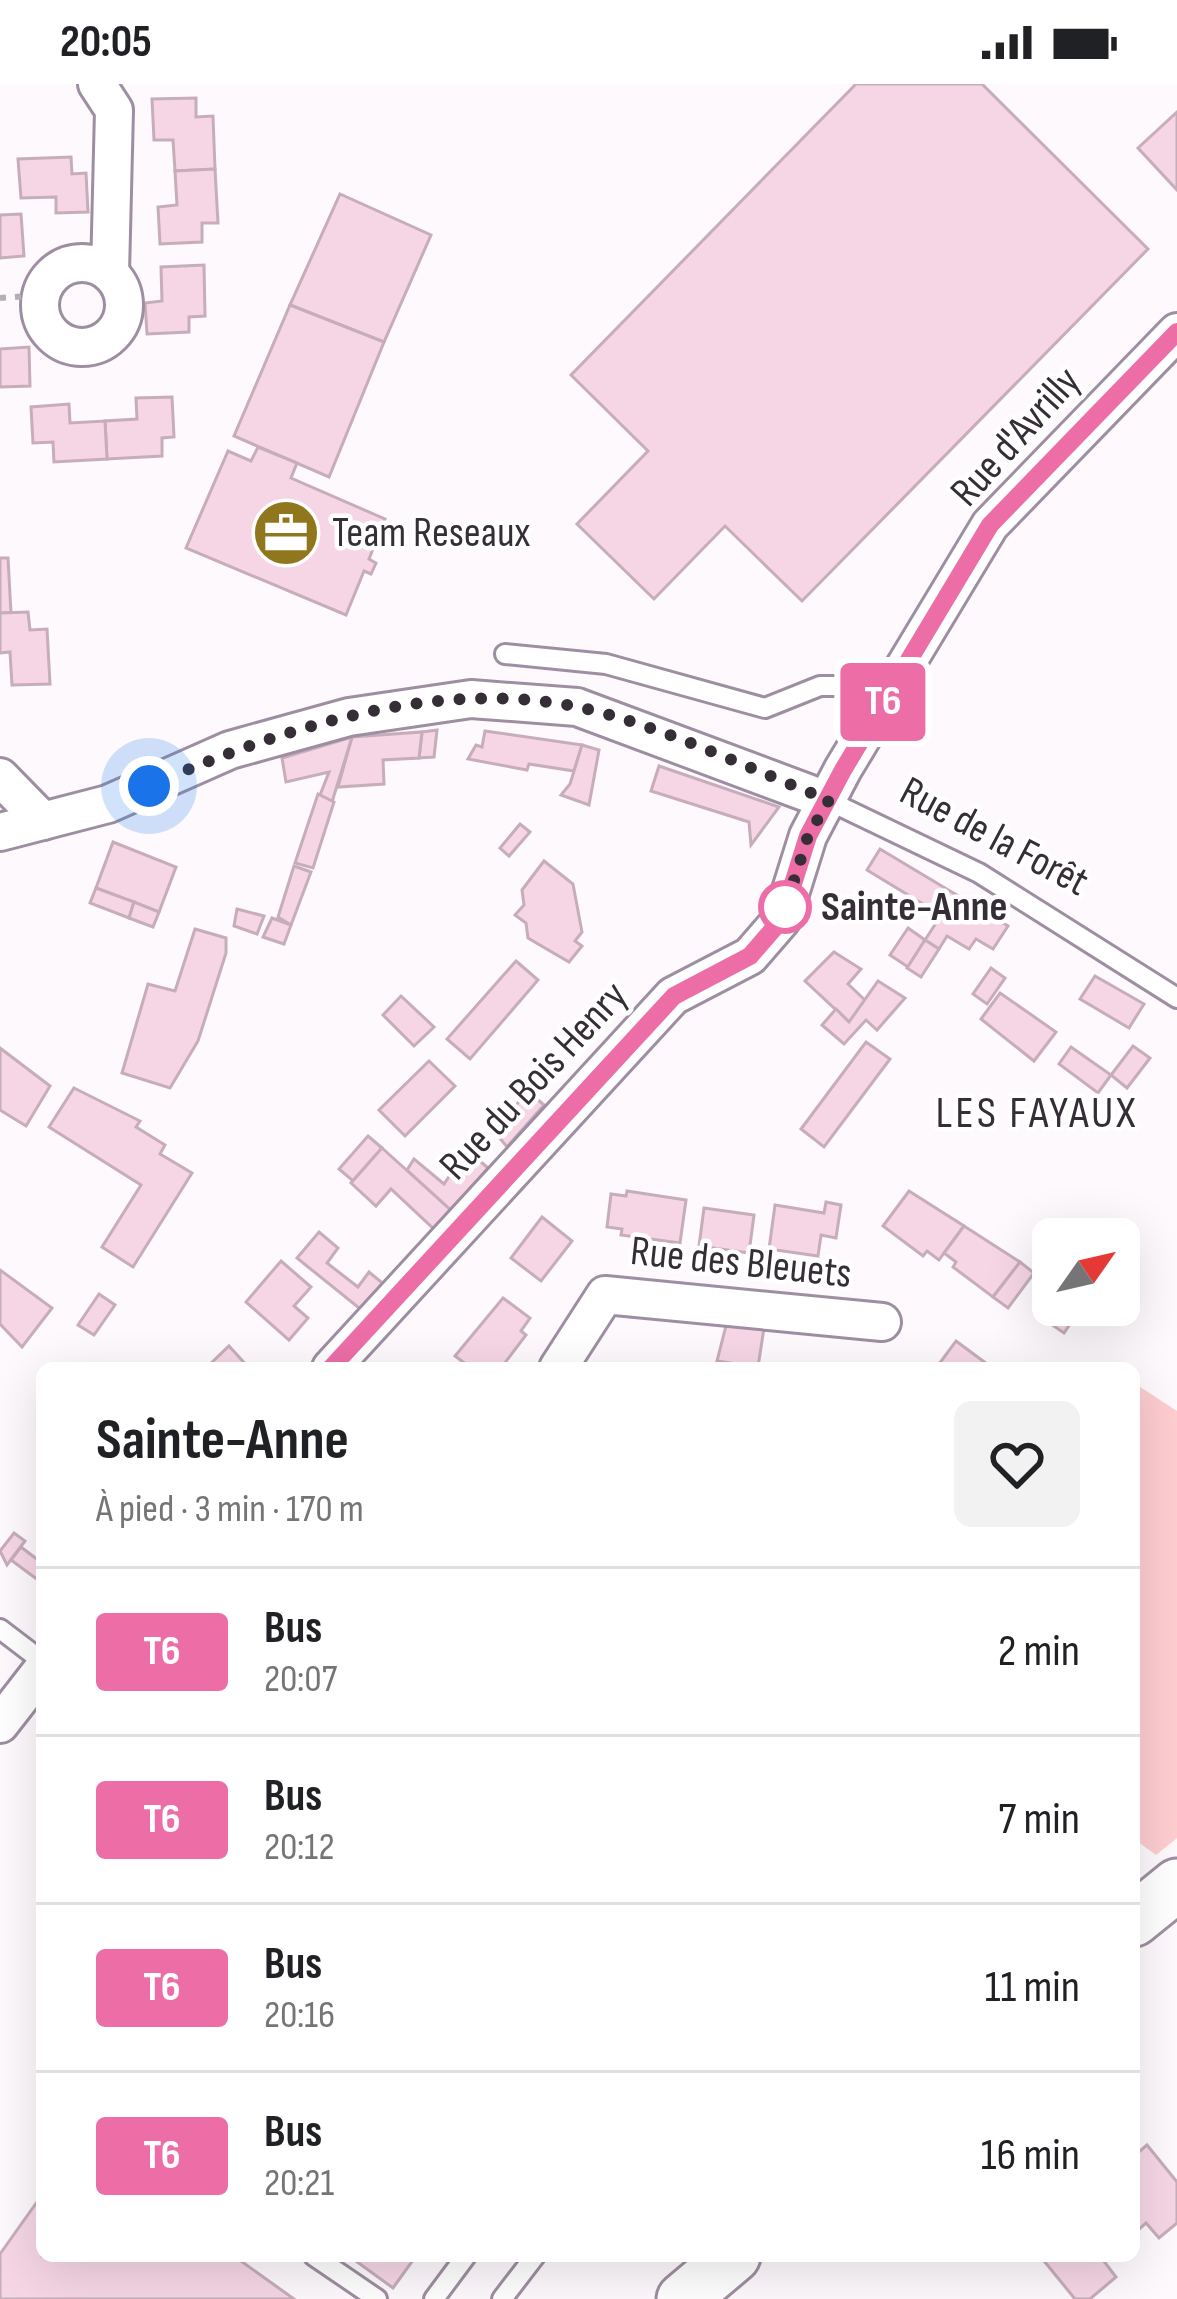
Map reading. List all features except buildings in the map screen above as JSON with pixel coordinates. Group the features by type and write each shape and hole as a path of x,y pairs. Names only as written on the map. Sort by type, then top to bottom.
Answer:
{"main road":[{"path":"1140,1916 1177,1885"},
{"path":"683,2299 727,2262"}],"street":[{"path":"97,84 114,110 110,273 124,310 112,335 88,347 74,347 50,334 40,309 46,282 69,265 97,266 110,273"},
{"name":"Rue d'Avrilly","path":"829,800 990,525 1177,332"},
{"name":"Rue de la Forêt","path":"0,832 108,804 230,750 349,717 471,699 578,707 829,800"},
{"path":"0,777 43,821"},
{"name":"Rue du Bois Henry","path":"337,1362 674,996 750,956 761,944 782,919 808,836 829,800"},
{"name":"Rue des Bleuets","path":"562,1362 605,1295 882,1322"},
{"path":"0,1724 36,1678"}],"lane":[{"path":"505,654 606,664 765,708 820,686 864,686 889,693"},
{"name":"Rue de la Forêt","path":"829,800 979,873 1177,998"},
{"path":"0,1629 36,1656"},
{"path":"323,2262 377,2299"},
{"path":"434,2299 462,2262"},
{"path":"502,2299 530,2262"}],"path":[{"path":"0,298 40,295"}],"shaded area":[{"path":"1140,1387 1177,1411 1177,1838 1156,1855 1140,1843"}],"bus line":[{"name":"T6","path":"337,1362 674,996 750,956 782,919 808,836 990,525 1177,332"}],"place":[{"name":"Team Reseaux","path":"286,533"},
{"name":"Sainte-Anne","path":"785,907"}],"district":[{"name":"LES FAYAUX","path":"1037,1113"}],"route":[{"path":"149,786 230,750 349,717 471,699 578,707 829,800 808,836 782,919 785,907"}]}
